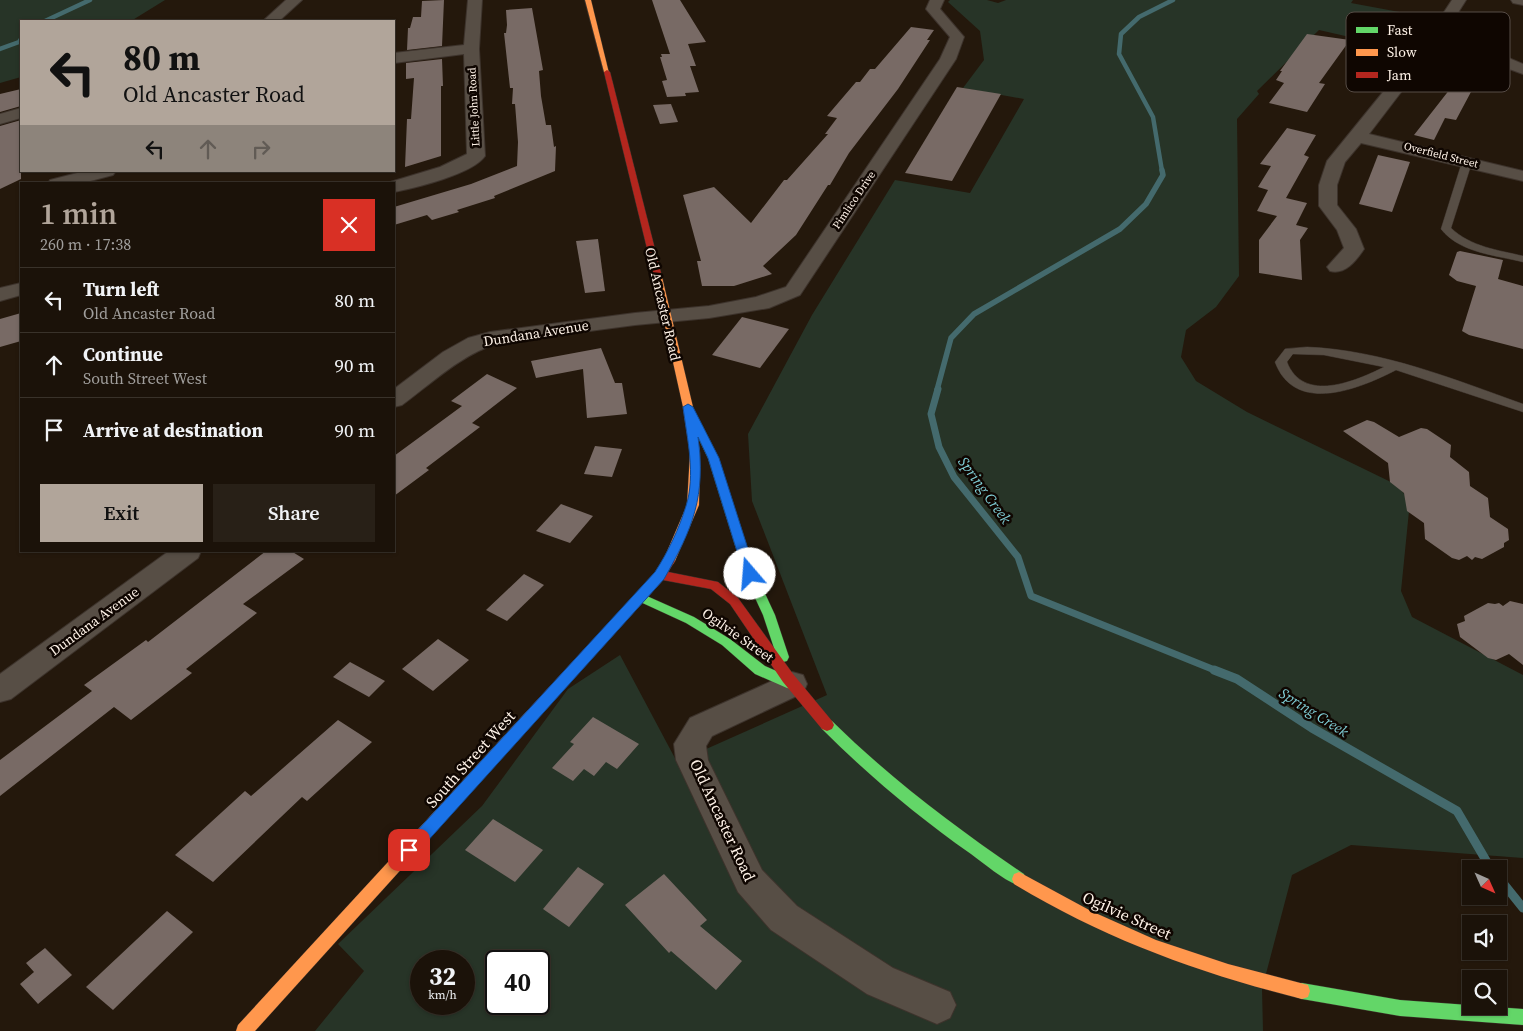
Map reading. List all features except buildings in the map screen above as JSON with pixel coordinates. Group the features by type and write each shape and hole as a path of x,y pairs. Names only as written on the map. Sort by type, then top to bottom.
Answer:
{"street":[{"path":"271,20 295,0"},
{"name":"Little John Road","path":"395,187 445,173 462,166 476,156 471,49 475,0"},
{"name":"Old Ancaster Road","path":"588,0 634,180 688,407 695,452 696,485 692,505 674,552 660,576 640,598"},
{"name":"Pimlico Drive","path":"666,316 709,312 761,303 793,291 948,59 957,37 951,27 939,18 933,9 937,0"},
{"path":"1451,12 1459,0"},
{"path":"1518,0 1523,1"},
{"path":"395,58 471,49"},
{"path":"1510,64 1523,69"},
{"path":"1337,267 1354,249 1346,229 1328,206 1328,185 1336,161 1392,92"},
{"path":"0,118 20,113"},
{"name":"Overfield Street","path":"1359,135 1366,139 1523,176"},
{"path":"65,182 103,172"},
{"path":"0,294 20,289"},
{"name":"Dundana Avenue","path":"395,399 451,357 476,343 498,337 666,316"},
{"path":"688,407 714,458 750,574 769,615 792,684"},
{"name":"Dundana Avenue","path":"0,690 187,552"},
{"name":"Ogilvie Street","path":"660,576 714,585 723,591 734,601 792,684 856,753 900,792 974,850 1043,894 1118,932 1249,979 1385,1006 1447,1013 1523,1017"},
{"name":"Ogilvie Street","path":"640,598 690,620 726,642 760,670 792,684"},
{"name":"South Street West","path":"244,1031 640,598"},
{"name":"Old Ancaster Road","path":"792,684 701,728 690,744 692,760 750,881 784,918 880,981 937,1005"}],"lane":[{"path":"1467,162 1446,229 1455,238 1472,245 1523,259"},
{"path":"1397,365 1374,377 1336,390 1318,391 1299,384 1284,372 1281,362 1289,351 1308,349 1397,365 1523,408"}],"green space":[{"path":"0,0 165,0 133,20 20,20 20,77 0,83"},
{"path":"950,0 987,0 998,3 1006,0 1353,0 1351,3 1399,12 1346,12 1346,36 1319,30 1257,91 1259,94 1237,119 1239,276 1216,307 1186,330 1181,357 1196,381 1247,412 1397,485 1410,501 1401,591 1412,617 1523,675 1523,858 1351,845 1292,875 1262,989 1263,1031 315,1031 364,971 338,944 482,806 568,689 620,655 677,762 827,695 752,501 748,434 812,315 895,180 970,193 1024,99 963,88 984,60 980,31 948,2"}],"waterway":[{"path":"47,20 90,0"},
{"name":"Spring Creek","path":"1162,171 1153,117 1119,54 1121,34 1139,17 1173,0"},
{"path":"0,49 20,40"},
{"name":"Spring Creek","path":"937,390 951,338 974,314 1120,229 1146,204 1163,175 1162,170"},
{"name":"Spring Creek","path":"938,389 931,414 939,447 954,477 1018,557 1031,596 1217,671"},
{"name":"Spring Creek","path":"1214,670 1237,679 1312,728 1457,811 1486,860"},
{"name":"Spring Creek","path":"1508,889 1523,908"}],"traffic: fast":[{"path":"697,425 713,458 750,574 769,615 783,657"},
{"path":"640,597 690,620 726,642 760,670 792,684"},
{"path":"827,725 871,768 895,788 968,844 1019,879"},
{"path":"1302,991 1400,1008 1523,1017"}],"traffic: slow":[{"path":"588,0 607,72"},
{"path":"658,277 688,407 695,453 693,505 669,561"},
{"path":"244,1031 533,714"},
{"path":"1019,879 1085,916 1155,947 1228,972 1302,991"}],"traffic: jam":[{"path":"607,72 658,277"},
{"path":"533,714 660,575 669,561"},
{"path":"660,575 714,585 734,601 788,678 827,725"}],"route":[{"path":"409,850 660,576 674,552 685,526 696,485 695,452 688,407 714,458 750,574"}]}
